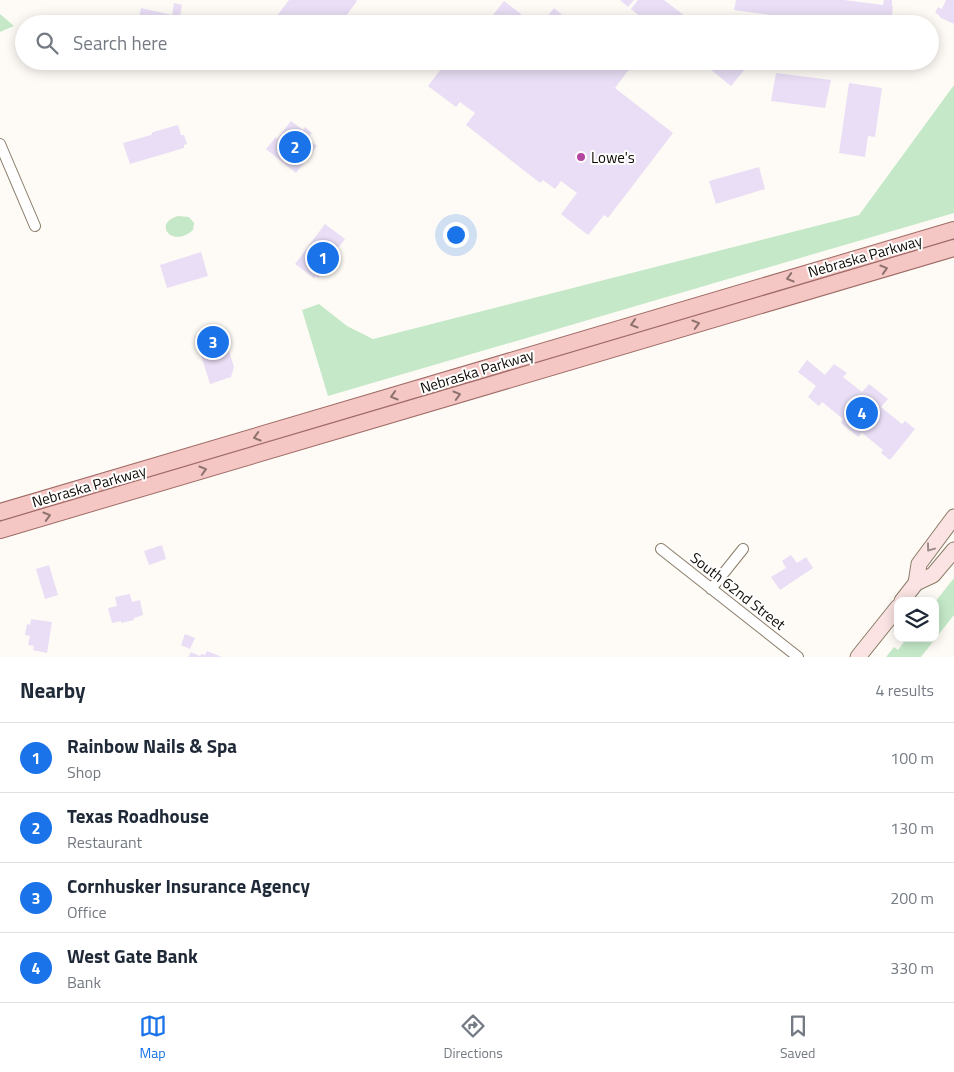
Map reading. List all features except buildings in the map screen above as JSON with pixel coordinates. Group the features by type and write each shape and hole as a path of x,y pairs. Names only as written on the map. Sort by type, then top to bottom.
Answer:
{"main road":[{"name":"Nebraska Parkway","path":"0,512 954,230"},
{"name":"Nebraska Parkway","path":"0,530 954,248"},
{"path":"916,583 919,564 954,517"},
{"path":"905,597 916,583 933,575 954,550"},
{"path":"858,657 894,612"}],"street":[{"path":"0,144 36,226"},
{"name":"South 62nd Street","path":"661,549 798,657"},
{"path":"711,589 743,549"}],"green space":[{"path":"0,14 14,26 0,32"},
{"path":"954,85 954,213 328,396 302,310 319,304 347,326 373,339 859,215"},
{"path":"178,216 189,217 194,223 193,230 178,237 168,233 166,224 170,219"},
{"path":"954,578 954,615 939,634 939,597"},
{"path":"904,642 933,642 921,657 886,657 894,647 898,650"}],"place":[{"name":"Texas Roadhouse","path":"295,147"},
{"name":"Lowe's","path":"581,157"},
{"name":"Rainbow Nails & Spa","path":"323,258"},
{"name":"Cornhusker Insurance Agency","path":"213,342"},
{"name":"West Gate Bank","path":"862,413"}]}
